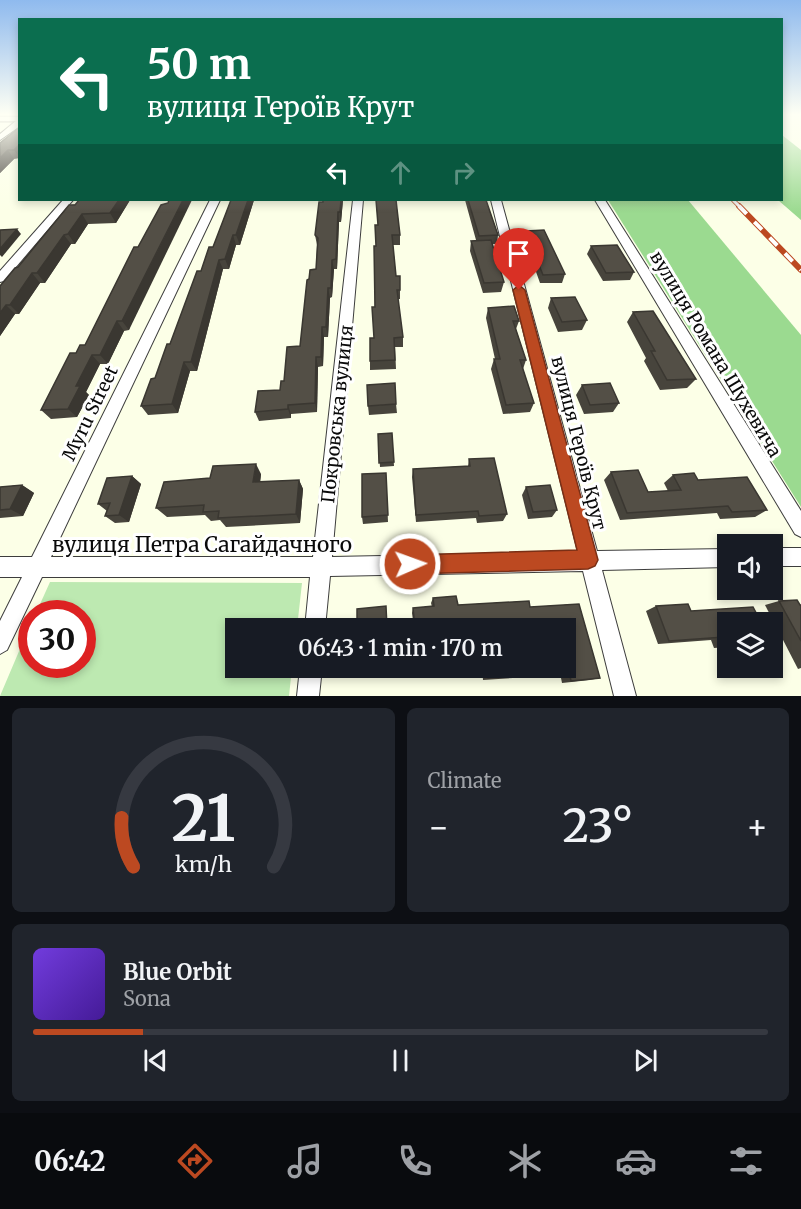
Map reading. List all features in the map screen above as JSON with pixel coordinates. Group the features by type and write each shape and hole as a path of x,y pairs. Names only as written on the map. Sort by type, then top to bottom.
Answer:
{"street":[{"path":"0,278 67,201"},
{"name":"Myru Street","path":"0,643 215,201"},
{"name":"Покровська вулиця","path":"316,618 358,201"},
{"name":"вулиця Героїв Крут","path":"496,201 625,696"},
{"name":"вулиця Романа Шухевича","path":"601,201 801,528"},
{"path":"783,557 801,557"},
{"name":"вулиця Петра Сагайдачного","path":"0,567 321,567 717,558"},
{"path":"308,696 310,678"}],"green space":[{"path":"783,147 798,147 801,150 801,220 779,201 783,201"},
{"path":"609,201 689,201 801,335 801,507"},
{"path":"50,582 302,583 298,618 225,618 225,678 291,678 289,696 0,696 18,654 18,678 96,678 96,600 42,600"}],"building":[{"path":"0,147 17,147 8,150 0,158"},
{"path":"78,201 118,201 110,213 82,214 37,273 32,273 10,305 6,305 0,313 0,286 69,205 75,205"},
{"path":"169,201 182,201 122,321 117,321 100,355 92,355 76,386 80,386 68,409 41,410 70,353 76,353 80,345 85,345 134,247 138,247 161,205"},
{"path":"231,201 248,201 225,259 219,260 191,362 184,362 172,404 141,406 151,379 155,378 167,344 170,344 197,271 201,271 209,247 213,247"},
{"path":"341,201 340,212 338,212 336,259 332,260 331,288 328,288 326,327 322,327 321,357 316,357 315,403 288,405 288,409 255,412 258,391 280,390 281,381 284,381 287,347 300,346 307,280 310,270 316,269 318,238 315,235 319,202"},
{"path":"376,201 396,201 400,235 392,235 396,276 400,276 400,290 397,290 403,337 394,338 395,360 370,361 370,338 374,338 372,307 375,307 375,225 378,225"},
{"path":"468,201 486,201 498,235 479,236"},
{"path":"17,229 0,249 0,230"},
{"path":"544,230 565,274 543,275 537,260 540,260 527,231"},
{"path":"491,240 504,282 484,283 471,241"},
{"path":"617,245 634,272 606,273 591,246"},
{"path":"575,297 587,320 562,322 551,298"},
{"path":"514,306 519,321 513,321 526,360 520,360 534,403 506,405 494,359 500,359 488,308"},
{"path":"653,311 696,379 667,380 651,351 655,351 633,312"},
{"path":"395,383 396,404 368,406 367,385"},
{"path":"610,383 619,403 590,405 582,385"},
{"path":"392,433 394,462 379,463 378,434"},
{"path":"494,458 507,514 479,516 478,511 416,515 413,469 470,466 469,459"},
{"path":"256,464 253,482 299,480 296,514 218,518 219,511 203,512 204,505 156,508 164,482 210,478 213,466"},
{"path":"638,470 648,492 681,490 673,475 694,473 698,480 747,477 767,510 732,512 728,506 627,513 611,472"},
{"path":"386,473 388,515 362,517 362,474"},
{"path":"132,476 119,515 105,516 110,503 98,504 107,478"},
{"path":"22,485 10,509 0,510 0,487"},
{"path":"550,485 557,510 533,512 526,487"},
{"path":"456,596 458,605 529,601 530,607 579,604 600,678 571,681 570,678 576,678 576,618 414,618 413,608 434,606 433,598"},
{"path":"797,600 801,605 801,641 779,601"},
{"path":"688,604 691,611 753,607 756,612 717,612 717,638 669,641 656,606"},
{"path":"386,606 387,618 357,618 357,609"}],"railway":[{"path":"734,201 739,206"},
{"path":"739,206 801,270"}],"route":[{"path":"410,564 588,560 519,290"}]}
